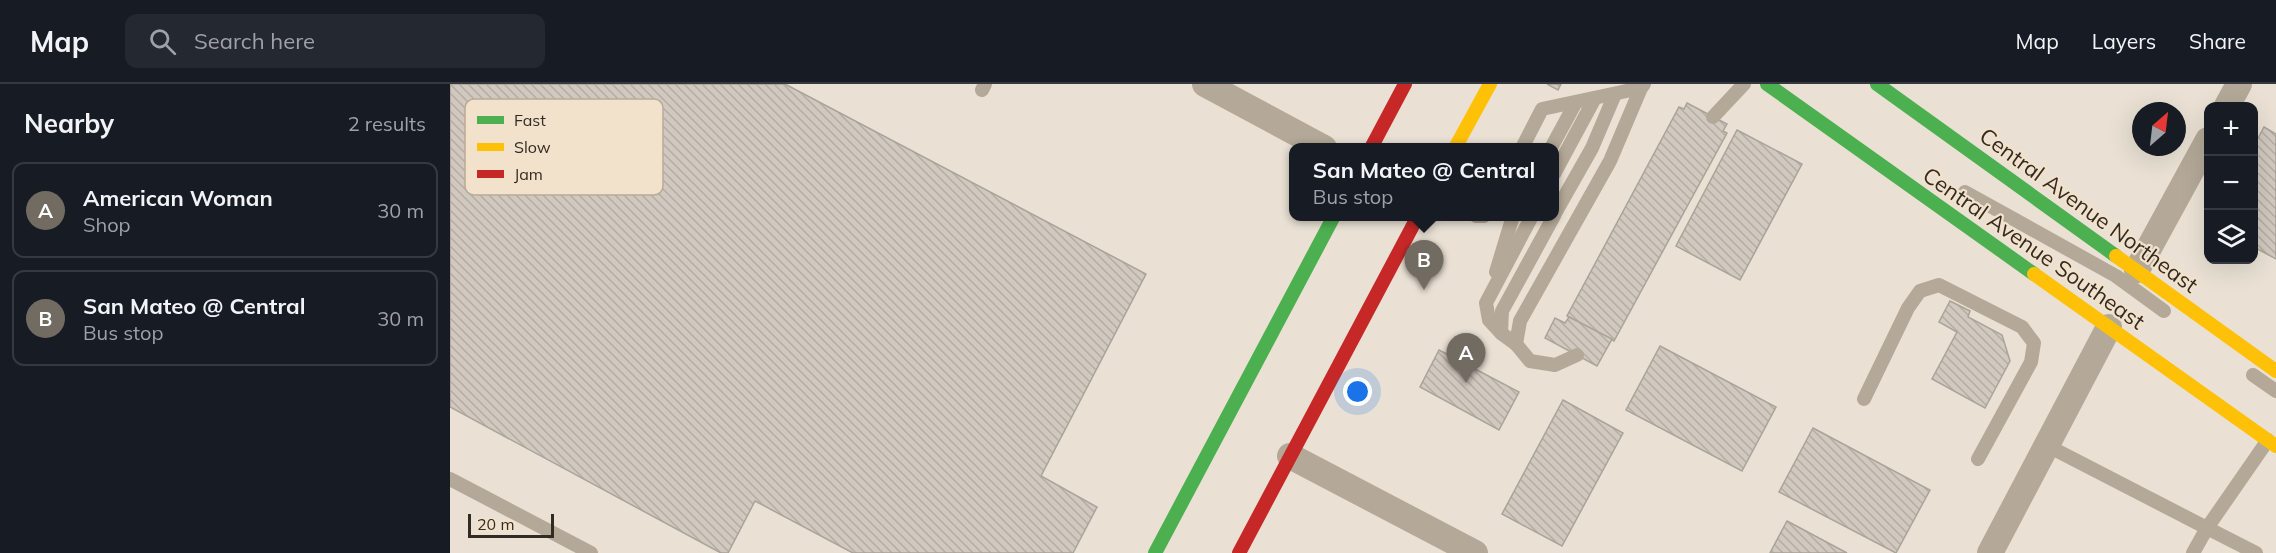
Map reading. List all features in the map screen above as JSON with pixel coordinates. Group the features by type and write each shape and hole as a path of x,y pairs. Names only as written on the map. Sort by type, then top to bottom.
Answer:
{"main road":[{"path":"1373,143 1405,84"},
{"path":"1457,143 1490,84"},
{"name":"Central Avenue Southeast","path":"1767,84 2272,443"},
{"name":"Central Avenue Northeast","path":"1877,84 2276,371"},
{"path":"1155,553 1331,221"},
{"path":"1239,553 1415,221"}],"street":[{"path":"1205,84 1316,143"},
{"path":"2229,102 2239,84"},
{"path":"2137,270 2204,147"},
{"path":"1990,553 2109,327"},
{"path":"1290,456 1475,553"}],"lane":[{"path":"1713,117 1743,84"},
{"path":"1524,143 1542,109 1643,86"},
{"path":"1516,344 1520,321 1610,161 1643,86"},
{"path":"1559,207 1592,148 1615,94"},
{"path":"1559,165 1595,98"},
{"path":"1553,143 1576,102"},
{"name":"Central Avenue Southeast","path":"1965,192 2116,276 2172,317"},
{"path":"1511,221 1486,303 1489,320 1516,344 1530,361 1555,365 1577,355"},
{"path":"1486,303 1529,221"},
{"path":"1501,333 1502,311 1551,221"},
{"path":"1864,399 1908,308 1920,291 1939,285 2022,327 2034,343 2031,362 1978,459"},
{"path":"2238,364 2276,391"},
{"path":"2193,553 2206,528 2272,443"},
{"path":"2046,445 2256,553"},
{"path":"450,478 591,553"}],"building":[{"path":"450,84 785,84 1146,274 1041,476 1097,507 1073,553 853,553 755,501 728,553 721,553 450,407"},
{"path":"1547,84 1561,84 1558,90"},
{"path":"1687,103 1727,124 1723,131 1727,133 1614,341 1567,316 1679,107 1684,109"},
{"path":"2264,127 2276,134 2276,259 2258,249 2258,138"},
{"path":"1737,130 1802,164 1740,280 1676,246"},
{"path":"1950,301 1970,311 1968,317 2002,335 2010,361 1985,408 1932,379 1957,332 1939,322"},
{"path":"1569,317 1612,339 1597,366 1545,338 1555,318 1565,323"},
{"path":"1660,346 1776,407 1742,471 1626,410"},
{"path":"1439,350 1519,392 1499,430 1420,387"},
{"path":"1563,400 1623,433 1562,546 1502,514"},
{"path":"1813,428 1930,490 1896,553 1779,492"},
{"path":"1787,521 1847,553 1770,553"}],"traffic: fast":[{"path":"1767,84 2034,274"},
{"path":"1877,84 2116,256"},
{"path":"1155,553 1331,221"}],"traffic: slow":[{"path":"1458,143 1490,84"},
{"path":"2116,256 2276,371"},
{"path":"2034,274 2276,446"}],"traffic: jam":[{"path":"1374,143 1405,84"},
{"path":"1239,553 1415,221"}],"place":[{"name":"San Mateo @ Central","path":"1424,290"},
{"name":"American Woman","path":"1466,383"}]}
